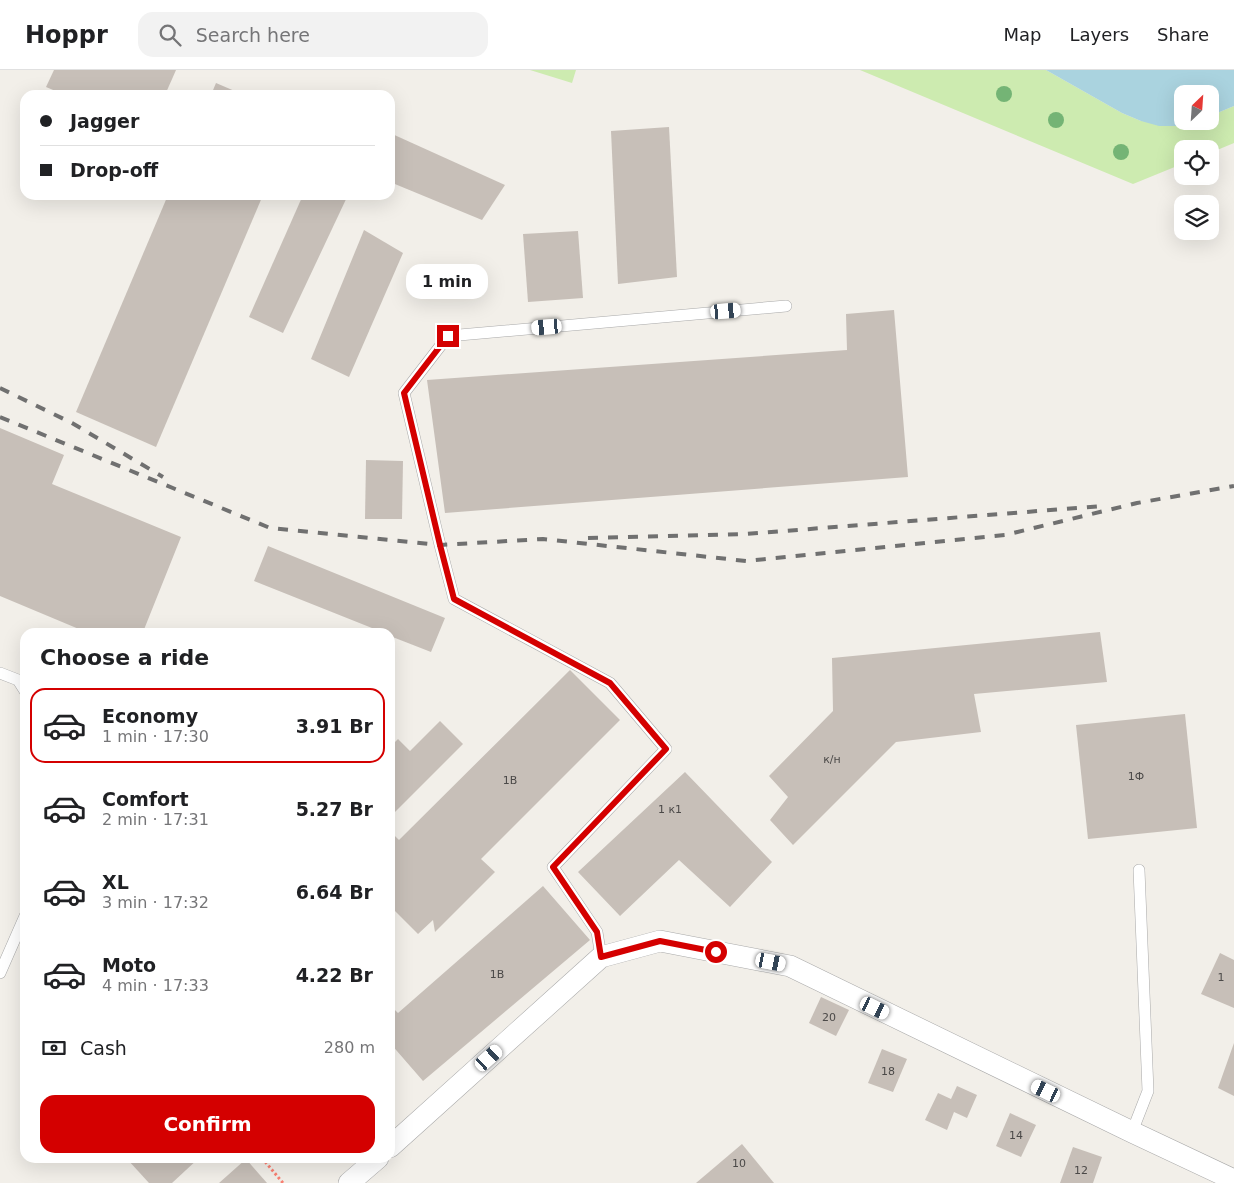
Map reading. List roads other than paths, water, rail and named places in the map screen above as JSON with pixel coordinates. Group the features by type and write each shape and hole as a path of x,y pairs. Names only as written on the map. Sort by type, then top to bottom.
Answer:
{"street":[{"path":"395,1142 601,957 660,941 790,966 1234,1180"},
{"path":"349,1183 372,1163"}],"lane":[{"path":"601,957 597,932 553,867 666,749 610,683 454,599 404,393 448,336 786,306"},
{"path":"0,673 18,680 20,683"},
{"path":"1132,1132 1148,1091 1139,870"},
{"path":"0,973 20,927"}],"water":[{"path":"1046,70 1234,70 1234,106 1219,112 1219,85 1174,85 1174,126 1159,126 1122,113"}],"railway":[{"path":"0,388 72,423 163,477"},
{"path":"0,417 270,528 440,545 543,539 746,561 1005,535 1137,503 1234,486"},
{"path":"588,538 746,534 1102,506"}]}
